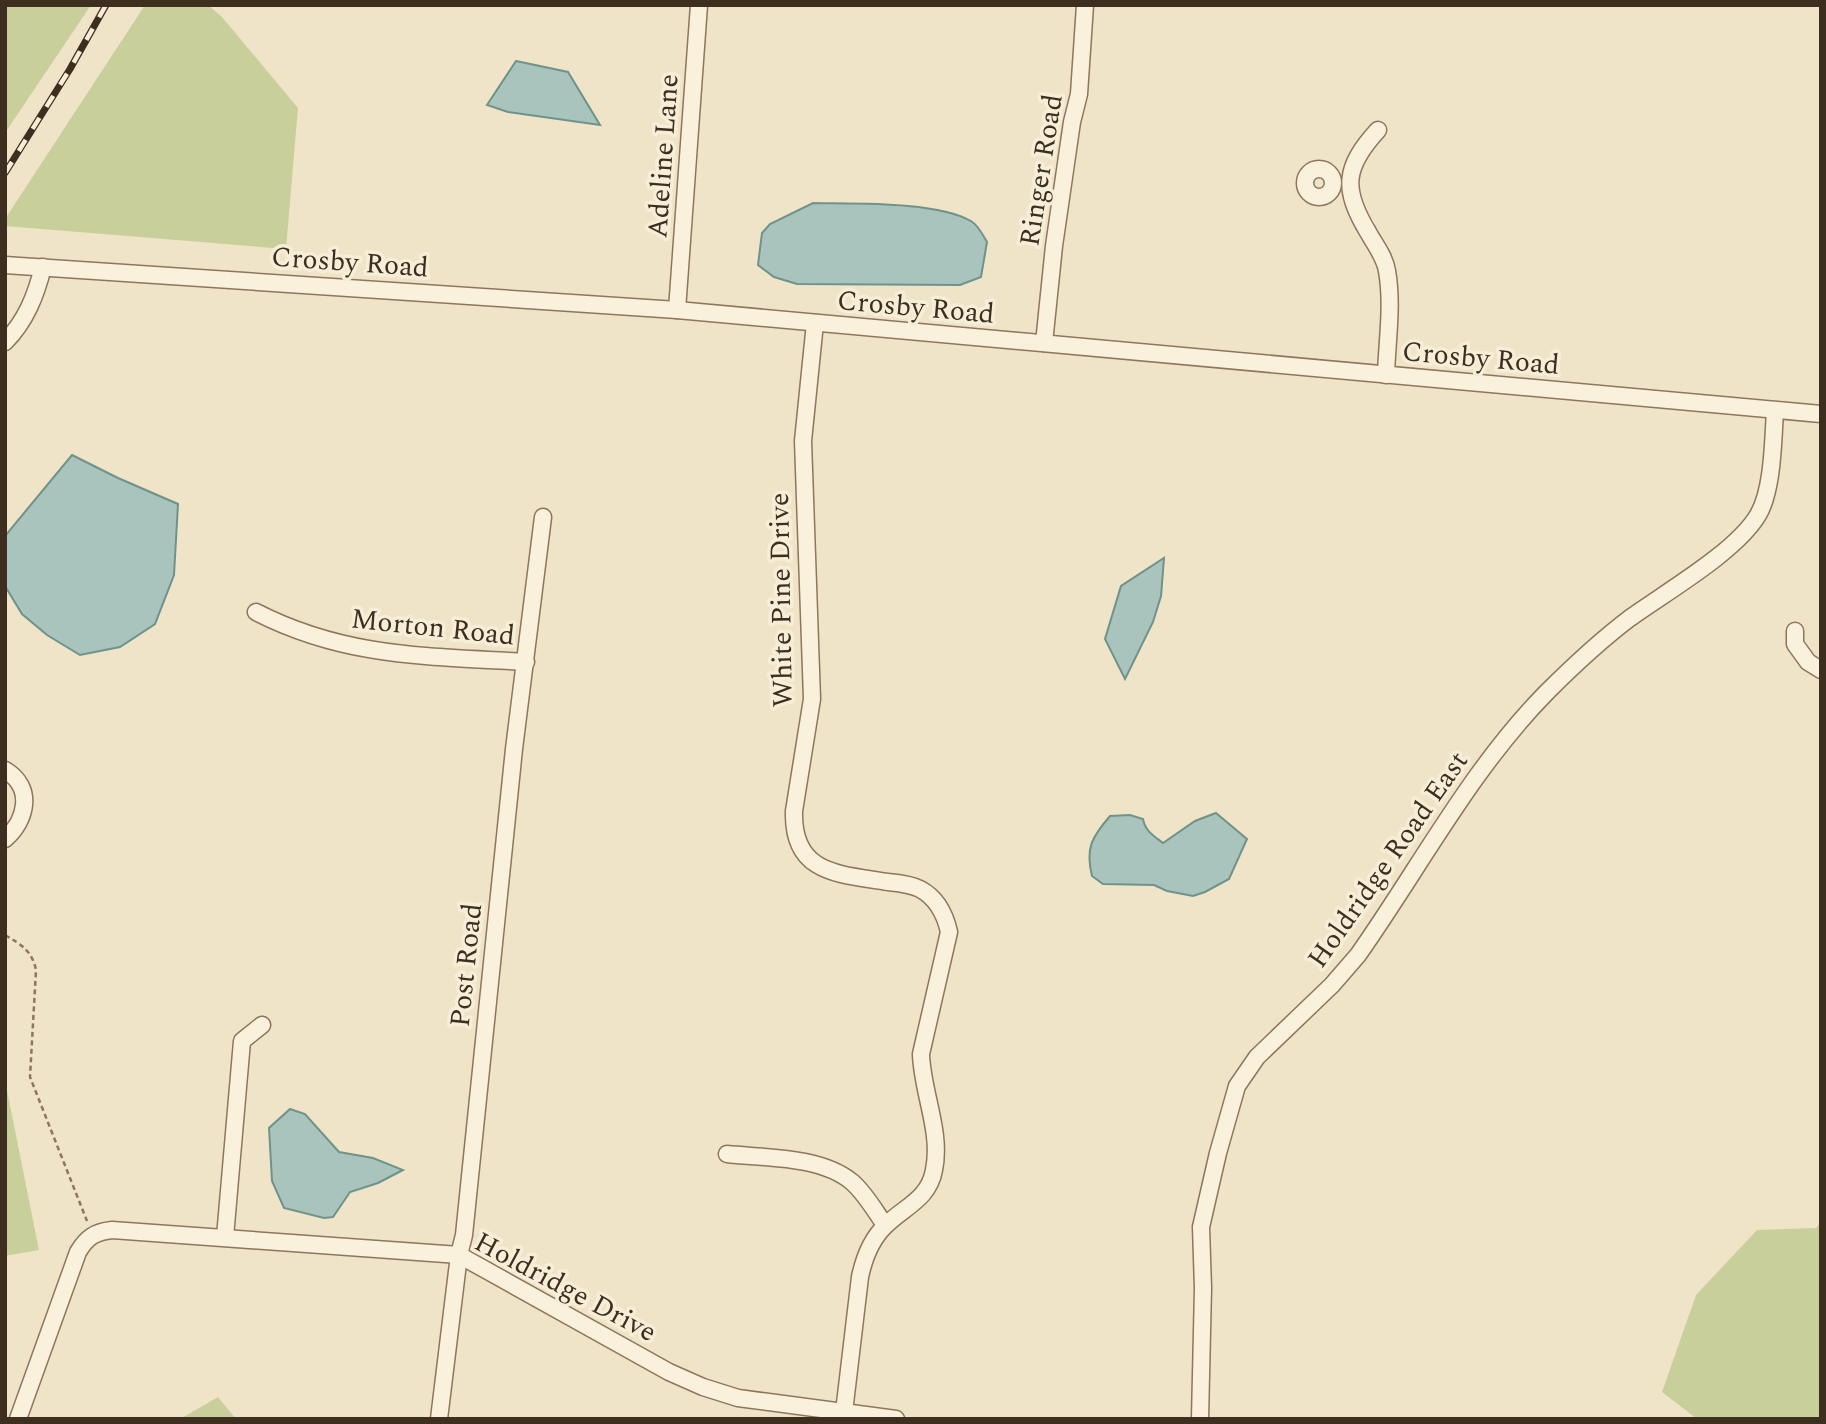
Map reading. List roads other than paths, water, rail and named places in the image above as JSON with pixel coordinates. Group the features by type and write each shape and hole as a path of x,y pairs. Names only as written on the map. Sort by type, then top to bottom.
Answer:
{"street":[{"name":"Adeline Lane","path":"677,310 699,5"},
{"name":"Ringer Road","path":"1044,343 1054,246 1072,122 1079,94 1085,5"},
{"path":"1378,131 1360,150 1342,185 1387,269 1389,294 1386,375"},
{"name":"Crosby Road","path":"5,265 677,310 1821,414"},
{"path":"5,342 21,324 43,267"},
{"name":"White Pine Drive","path":"815,323 803,441 812,699 793,828 799,845 823,870 919,888 934,899 945,915 949,932 921,1054 935,1138 934,1174 927,1190 914,1205 885,1225 864,1259 844,1412"},
{"name":"Holdridge Road East","path":"1200,1419 1203,1288 1201,1227 1237,1086 1257,1058 1332,985 1358,955 1488,762 1520,720 1579,661 1628,620 1701,568 1744,532 1759,514 1765,496 1775,411"},
{"name":"Post Road","path":"439,1419 459,1255 464,1235 512,763 543,517"},
{"name":"Morton Road","path":"256,612 302,633 349,646 409,655 526,662"},
{"path":"1796,631 1795,644 1808,662 1821,670"},
{"path":"5,770 12,774 22,787 26,798 25,811 20,822 5,839"},
{"path":"225,1237 242,1041 262,1025"},
{"path":"726,1154 822,1165 838,1172 854,1184 885,1225"},
{"name":"Holdridge Drive","path":"18,1419 78,1252 85,1240 102,1231 225,1237 459,1255 669,1371 703,1387 738,1398 896,1419"}],"water":[{"path":"516,61 568,72 600,125 508,112 487,105"},
{"path":"813,203 916,207 937,210 971,221 987,242 981,277 960,285 797,284 774,277 758,265 762,233 770,224"},
{"path":"72,455 178,504 174,575 155,624 120,647 80,655 47,635 22,614 5,586 5,536"},
{"path":"1164,558 1161,596 1153,622 1125,679 1105,639 1121,586"},
{"path":"1216,813 1247,839 1229,879 1205,892 1193,896 1167,891 1154,885 1103,884 1092,876 1089,858 1092,843 1110,816 1130,815 1143,819 1148,830 1163,843 1195,821"},
{"path":"290,1109 305,1114 339,1152 373,1158 403,1170 378,1183 350,1192 333,1217 324,1218 284,1208 272,1181 269,1128"}],"railway":[{"path":"5,173 70,69 106,5"}]}
